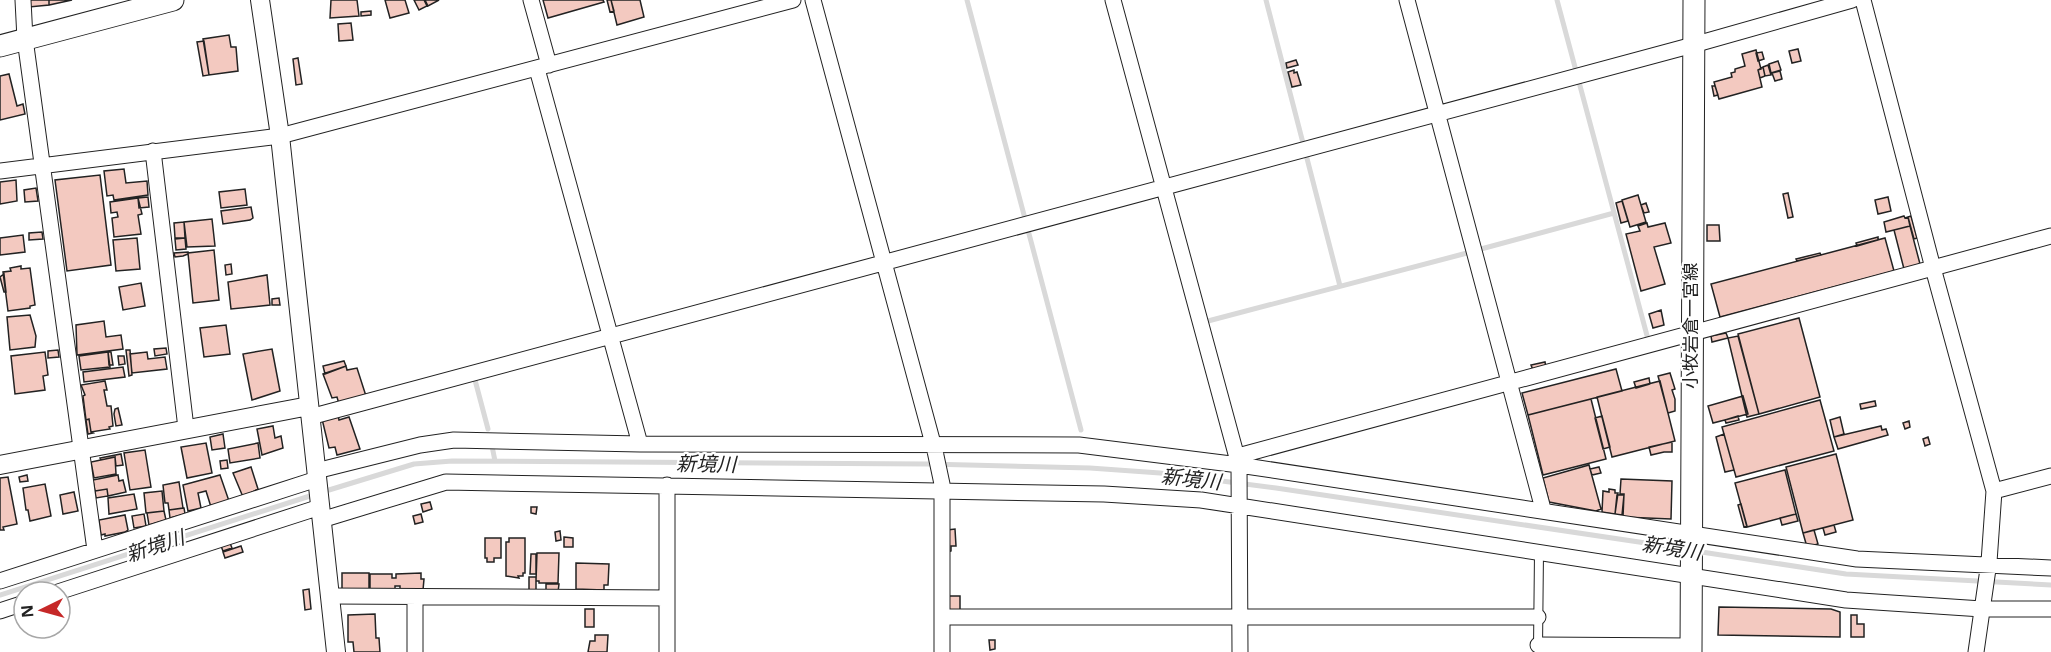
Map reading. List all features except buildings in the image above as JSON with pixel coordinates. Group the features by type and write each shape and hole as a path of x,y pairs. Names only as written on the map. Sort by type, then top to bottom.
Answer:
{"main road":[{"path":"0,46 173,0"},
{"name":"小牧岩倉一宮線","path":"1691,649 1694,0"}],"street":[{"path":"23,0 26,39 95,550"},
{"path":"260,0 280,136 336,652"},
{"path":"531,0 543,67 610,336 640,444"},
{"path":"0,171 280,136 793,0"},
{"path":"813,0 934,448 942,487 942,652"},
{"path":"1113,0 1239,464 1240,652"},
{"path":"1407,0 1543,509"},
{"path":"0,465 186,428 309,412 884,264 1852,0"},
{"path":"1863,0 1994,491 1988,569 1976,652"},
{"path":"153,151 186,428"},
{"path":"1239,464 1509,382 2051,236"},
{"path":"0,581 316,475 420,445 454,440 934,448 1079,445 1239,464 1543,509 1691,536 1857,559 1988,569 2051,568"},
{"path":"1994,491 2051,476"},
{"path":"72,588 320,513 446,482 942,487 1201,500 1691,573 1846,600 1982,609 2051,609"},
{"path":"667,485 667,652"},
{"path":"330,596 667,598"},
{"path":"415,597 415,652"},
{"path":"942,617 1538,617"},
{"path":"1538,649 1691,649"}],"lane":[{"path":"1538,649 1539,551"}],"waterway":[{"path":"967,0 1081,430"},
{"path":"1266,0 1340,286"},
{"path":"1557,0 1649,343"},
{"path":"1481,249 1614,213"},
{"path":"1208,321 1467,253"},
{"path":"475,380 488,429"},
{"path":"492,446 495,461"},
{"name":"新境川","path":"329,490 414,464 452,461 928,464 1090,468 1160,473 1276,488 1686,549"},
{"name":"新境川","path":"0,595 310,496"},
{"name":"新境川","path":"1695,551 1846,574 2051,585"}]}
